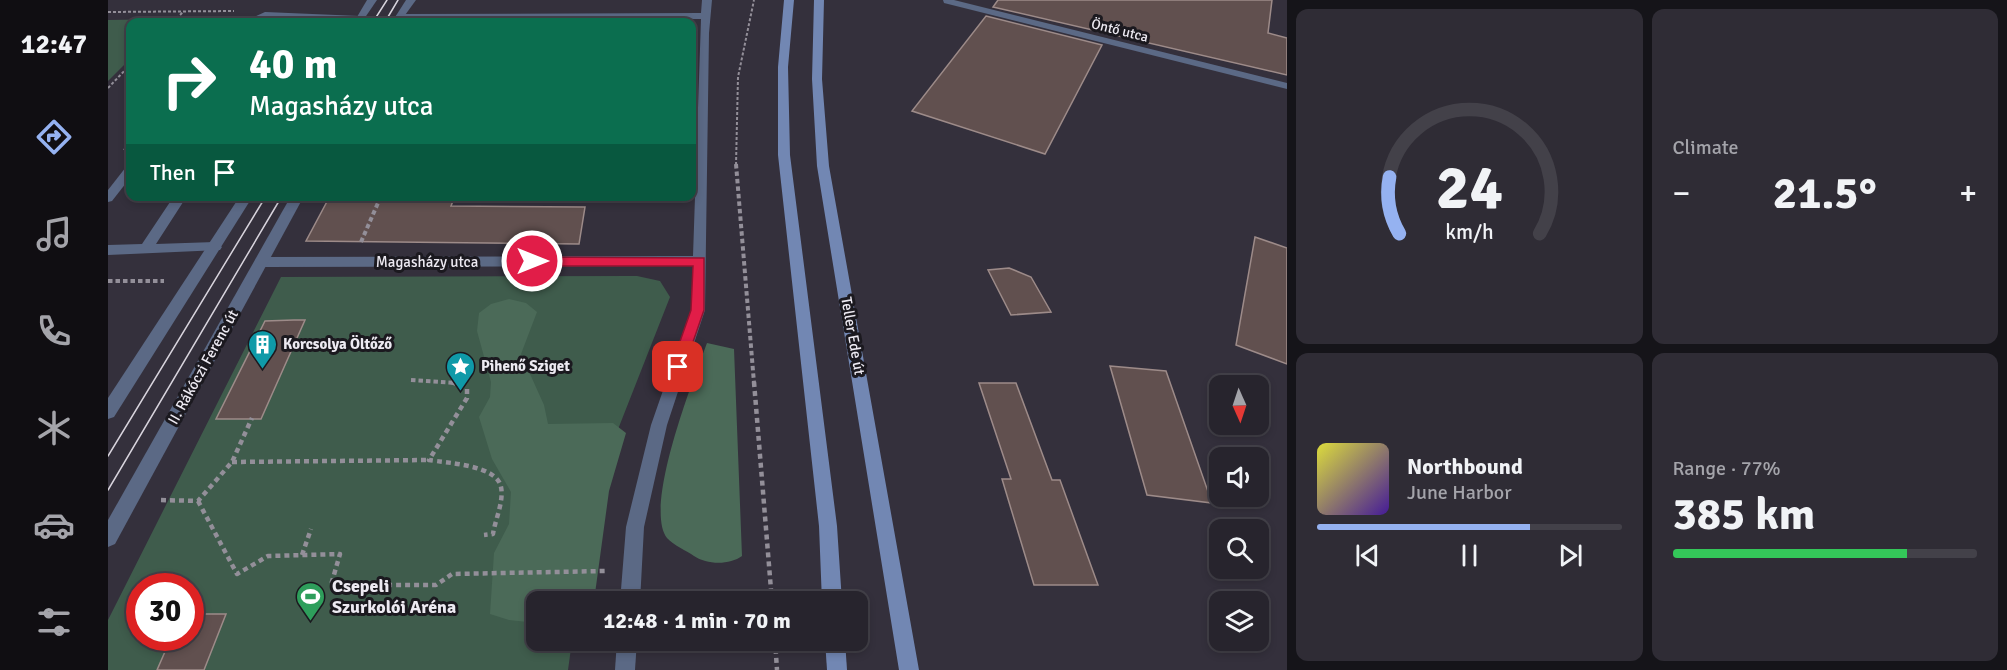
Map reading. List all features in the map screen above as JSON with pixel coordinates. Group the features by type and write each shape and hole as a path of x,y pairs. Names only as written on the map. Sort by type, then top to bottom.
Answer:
{"main road":[{"path":"789,0 783,67 784,154 828,526 831,591"},
{"name":"Teller Ede út","path":"819,0 817,79 823,166 909,670"},
{"path":"836,651 837,670"}],"street":[{"path":"361,18 372,0"},
{"path":"398,18 411,0"},
{"path":"631,591 635,527 659,425 698,310 704,16 707,0"},
{"name":"Öntő utca","path":"947,1 1287,86"},
{"path":"258,18 265,15 291,18"},
{"path":"550,18 704,16"},
{"path":"108,198 126,175"},
{"path":"146,249 178,201"},
{"path":"108,412 244,201"},
{"name":"II. Rákóczi Ferenc út","path":"108,538 295,201"},
{"path":"108,250 215,247"},
{"name":"Magasházy utca","path":"262,262 699,261"},
{"path":"625,670 626,651"}],"path":[{"path":"754,0 738,77 735,147 771,591"},
{"path":"176,18 183,12"},
{"path":"108,88 126,69"},
{"path":"352,261 379,201"},
{"path":"108,280 167,281"},
{"path":"411,380 462,384 468,392 429,460"},
{"path":"198,501 232,462 252,418"},
{"path":"232,462 429,460 480,468 496,476 501,486 493,534 484,535"},
{"path":"161,500 198,501"},
{"path":"198,501 237,574 268,556 340,554 331,585 436,585 452,573 633,571"},
{"path":"302,555 311,529"},
{"path":"776,651 777,670"}],"green space":[{"path":"108,20 126,20 126,63 108,81"},
{"path":"637,276 660,281 670,297 591,498 543,591 526,591 526,651 571,651 568,670 108,670 108,620 126,584 126,651 204,651 204,573 132,573 281,277"},
{"path":"509,299 526,303 537,312 521,354 544,405 548,424 613,423 626,433 609,491 595,591 526,591 526,622 509,620 490,614 494,553 509,524 511,492 492,459 479,417 490,397 491,382 477,331 479,313 491,304"},
{"path":"707,343 734,349 742,556 725,562 699,559 676,545 667,538 661,522 661,499 673,442"}],"building":[{"path":"998,0 1272,0 1268,33 1287,38 1287,75 993,7"},
{"path":"986,16 1102,45 1045,154 912,111"},
{"path":"327,201 453,201 451,206 585,207 579,244 306,241"},
{"path":"1255,237 1287,248 1287,364 1236,345"},
{"path":"1009,268 1031,277 1051,312 1011,315 988,270"},
{"name":"Korcsolya Öltőző","path":"305,320 261,419 216,419 265,321"},
{"path":"1110,366 1166,371 1209,494 1209,503 1147,495"},
{"path":"979,383 1016,383 1052,480 1060,480 1098,585 1034,585 1002,479 1011,479"},
{"path":"204,614 226,614 204,670 157,670 165,651 204,651"}],"tram line":[{"path":"376,18 387,0"},
{"path":"387,18 398,0"},
{"path":"108,456 263,201"},
{"path":"108,490 279,201"}],"place":[{"name":"Korcsolya Öltőző","path":"262,370"},
{"name":"Pihenő Sziget","path":"460,392"},
{"name":"Csepeli Szurkolói Aréna","path":"311,622"}],"route":[{"path":"532,261 699,261 698,310 678,367"}]}
